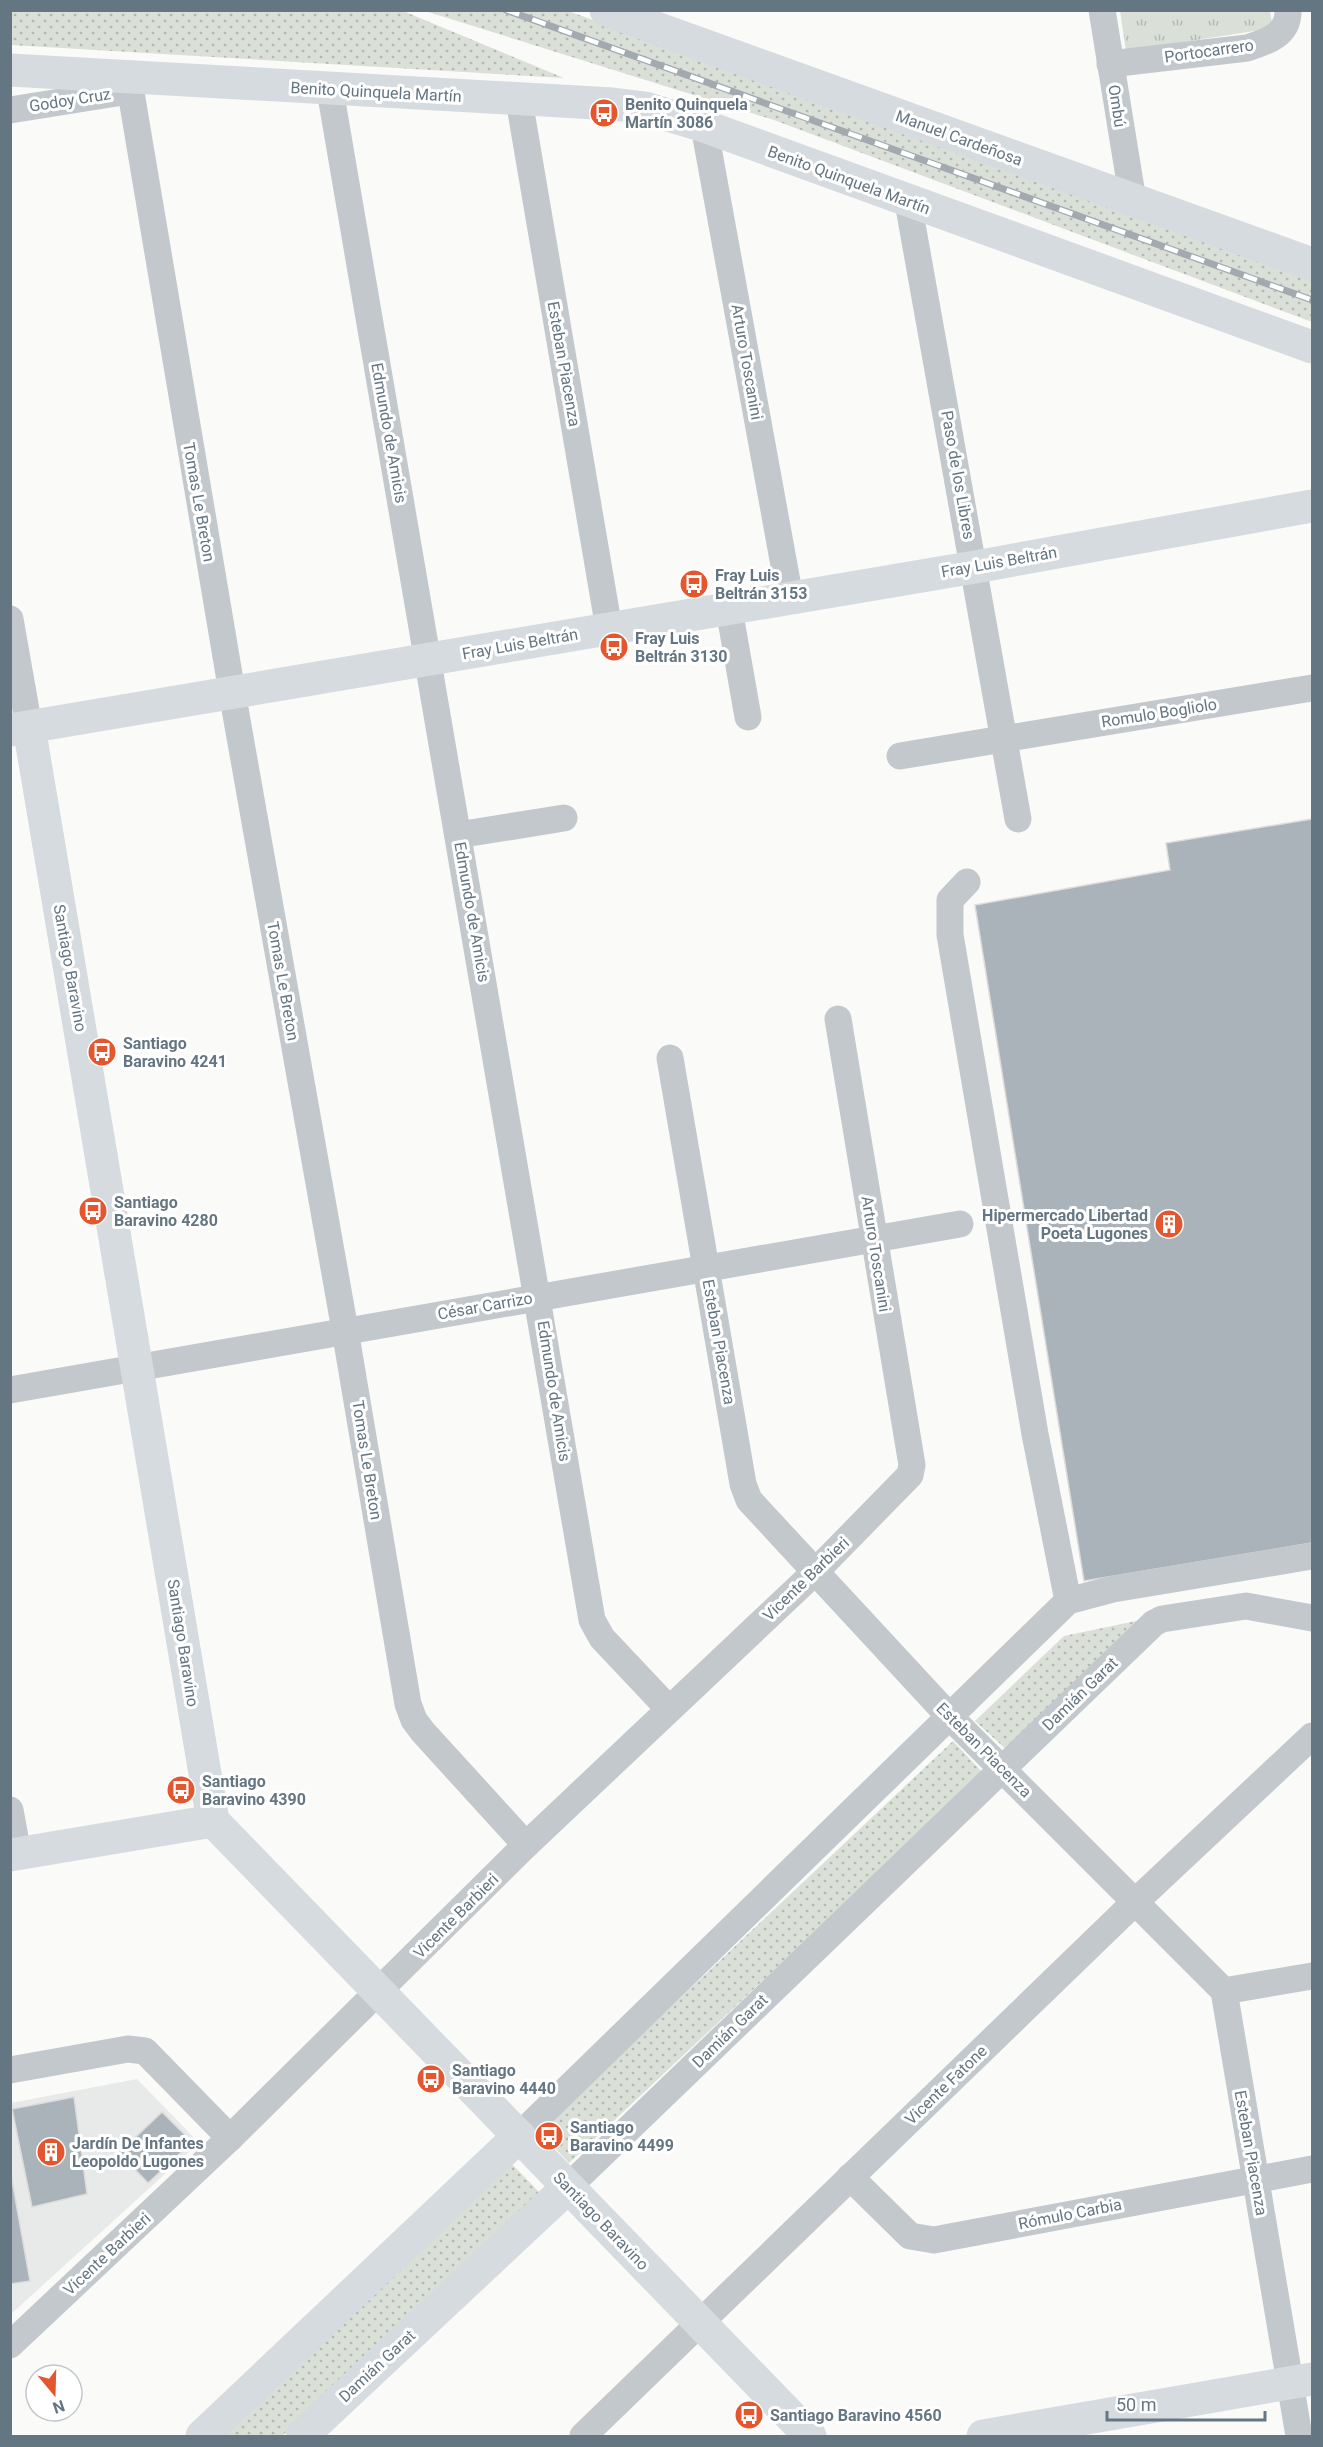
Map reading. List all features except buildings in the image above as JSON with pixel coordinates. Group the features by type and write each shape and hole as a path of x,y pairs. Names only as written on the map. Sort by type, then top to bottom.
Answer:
{"main road":[{"name":"Manuel Cardeñosa","path":"606,10 666,21 1133,201 1312,264"},
{"name":"Benito Quinquela Martín","path":"10,70 129,83 330,90 613,104 645,108 704,126 1312,347"},
{"name":"Fray Luis Beltrán","path":"20,728 975,567 1312,506"},
{"name":"Santiago Baravino","path":"20,728 137,1366 213,1821 810,2436"},
{"path":"14,1854 213,1821"},
{"path":"202,2436 519,2136"},
{"name":"Damián Garat","path":"302,2436 567,2188"},
{"path":"983,2436 1301,2381"}],"street":[{"name":"Ombú","path":"1102,10 1133,201"},
{"name":"Portocarrero","path":"1110,64 1247,48 1267,42 1281,32 1288,10"},
{"name":"Godoy Cruz","path":"10,110 129,83"},
{"name":"Tomas Le Breton","path":"129,83 408,1704 414,1720 423,1732 526,1845"},
{"name":"Edmundo de Amicis","path":"330,90 595,1629 668,1708"},
{"name":"Esteban Piacenza","path":"519,100 609,629"},
{"name":"Arturo Toscanini","path":"704,126 790,598"},
{"name":"Paso de los Libres","path":"908,201 975,567 1018,819"},
{"path":"729,609 748,717"},
{"name":"Santiago Baravino","path":"10,619 20,728"},
{"name":"Romulo Bogliolo","path":"900,756 1312,688"},
{"path":"459,835 564,818"},
{"path":"967,882 950,900 950,935 1035,1434 1068,1601"},
{"name":"Arturo Toscanini","path":"838,1019 912,1466 910,1475 902,1486"},
{"name":"Esteban Piacenza","path":"670,1058 743,1485 757,1511 816,1571 950,1717 1224,1992 1256,2178 1301,2381 1299,2436"},
{"name":"César Carrizo","path":"10,1390 960,1224"},
{"name":"Vicente Barbieri","path":"10,2345 230,2138 526,1845 668,1708 816,1571 902,1486"},
{"path":"519,2136 1068,1601 1113,1589 1312,1556"},
{"name":"Damián Garat","path":"567,2188 1154,1623 1162,1619 1246,1606 1312,1618"},
{"name":"Vicente Fatone","path":"583,2436 1134,1904 1312,1737"},
{"path":"10,1810 14,1854"},
{"path":"1224,1992 1312,1976"},
{"path":"10,2070 128,2049 145,2051 230,2138"},
{"name":"Rómulo Carbia","path":"850,2177 910,2236 934,2240 1312,2169"}],"shaded area":[{"path":"137,2079 199,2143 11,2314 11,2103"}],"green space":[{"path":"10,11 403,11 564,78 11,45"},
{"path":"425,11 568,11 1312,278 1312,322 774,120"},
{"path":"1120,11 1270,11 1273,28 1126,51"},
{"path":"1141,1620 1009,1752 975,1721 1064,1636"},
{"path":"953,1741 983,1773 569,2163 539,2131"},
{"path":"509,2161 539,2192 282,2436 220,2436"}],"railway":[{"path":"506,10 1312,300"}],"place":[{"name":"Benito Quinquela Martín 3086","path":"604,113"},
{"name":"Fray Luis Beltrán 3153","path":"694,584"},
{"name":"Fray Luis Beltrán 3130","path":"614,647"},
{"name":"Santiago Baravino 4241","path":"102,1052"},
{"name":"Santiago Baravino 4280","path":"93,1211"},
{"name":"Hipermercado Libertad Poeta Lugones","path":"1169,1224"},
{"name":"Santiago Baravino 4390","path":"181,1790"},
{"name":"Santiago Baravino 4440","path":"431,2079"},
{"name":"Santiago Baravino 4499","path":"549,2136"},
{"name":"Jardín De Infantes Leopoldo Lugones","path":"51,2152"},
{"name":"Santiago Baravino 4560","path":"749,2415"}]}
